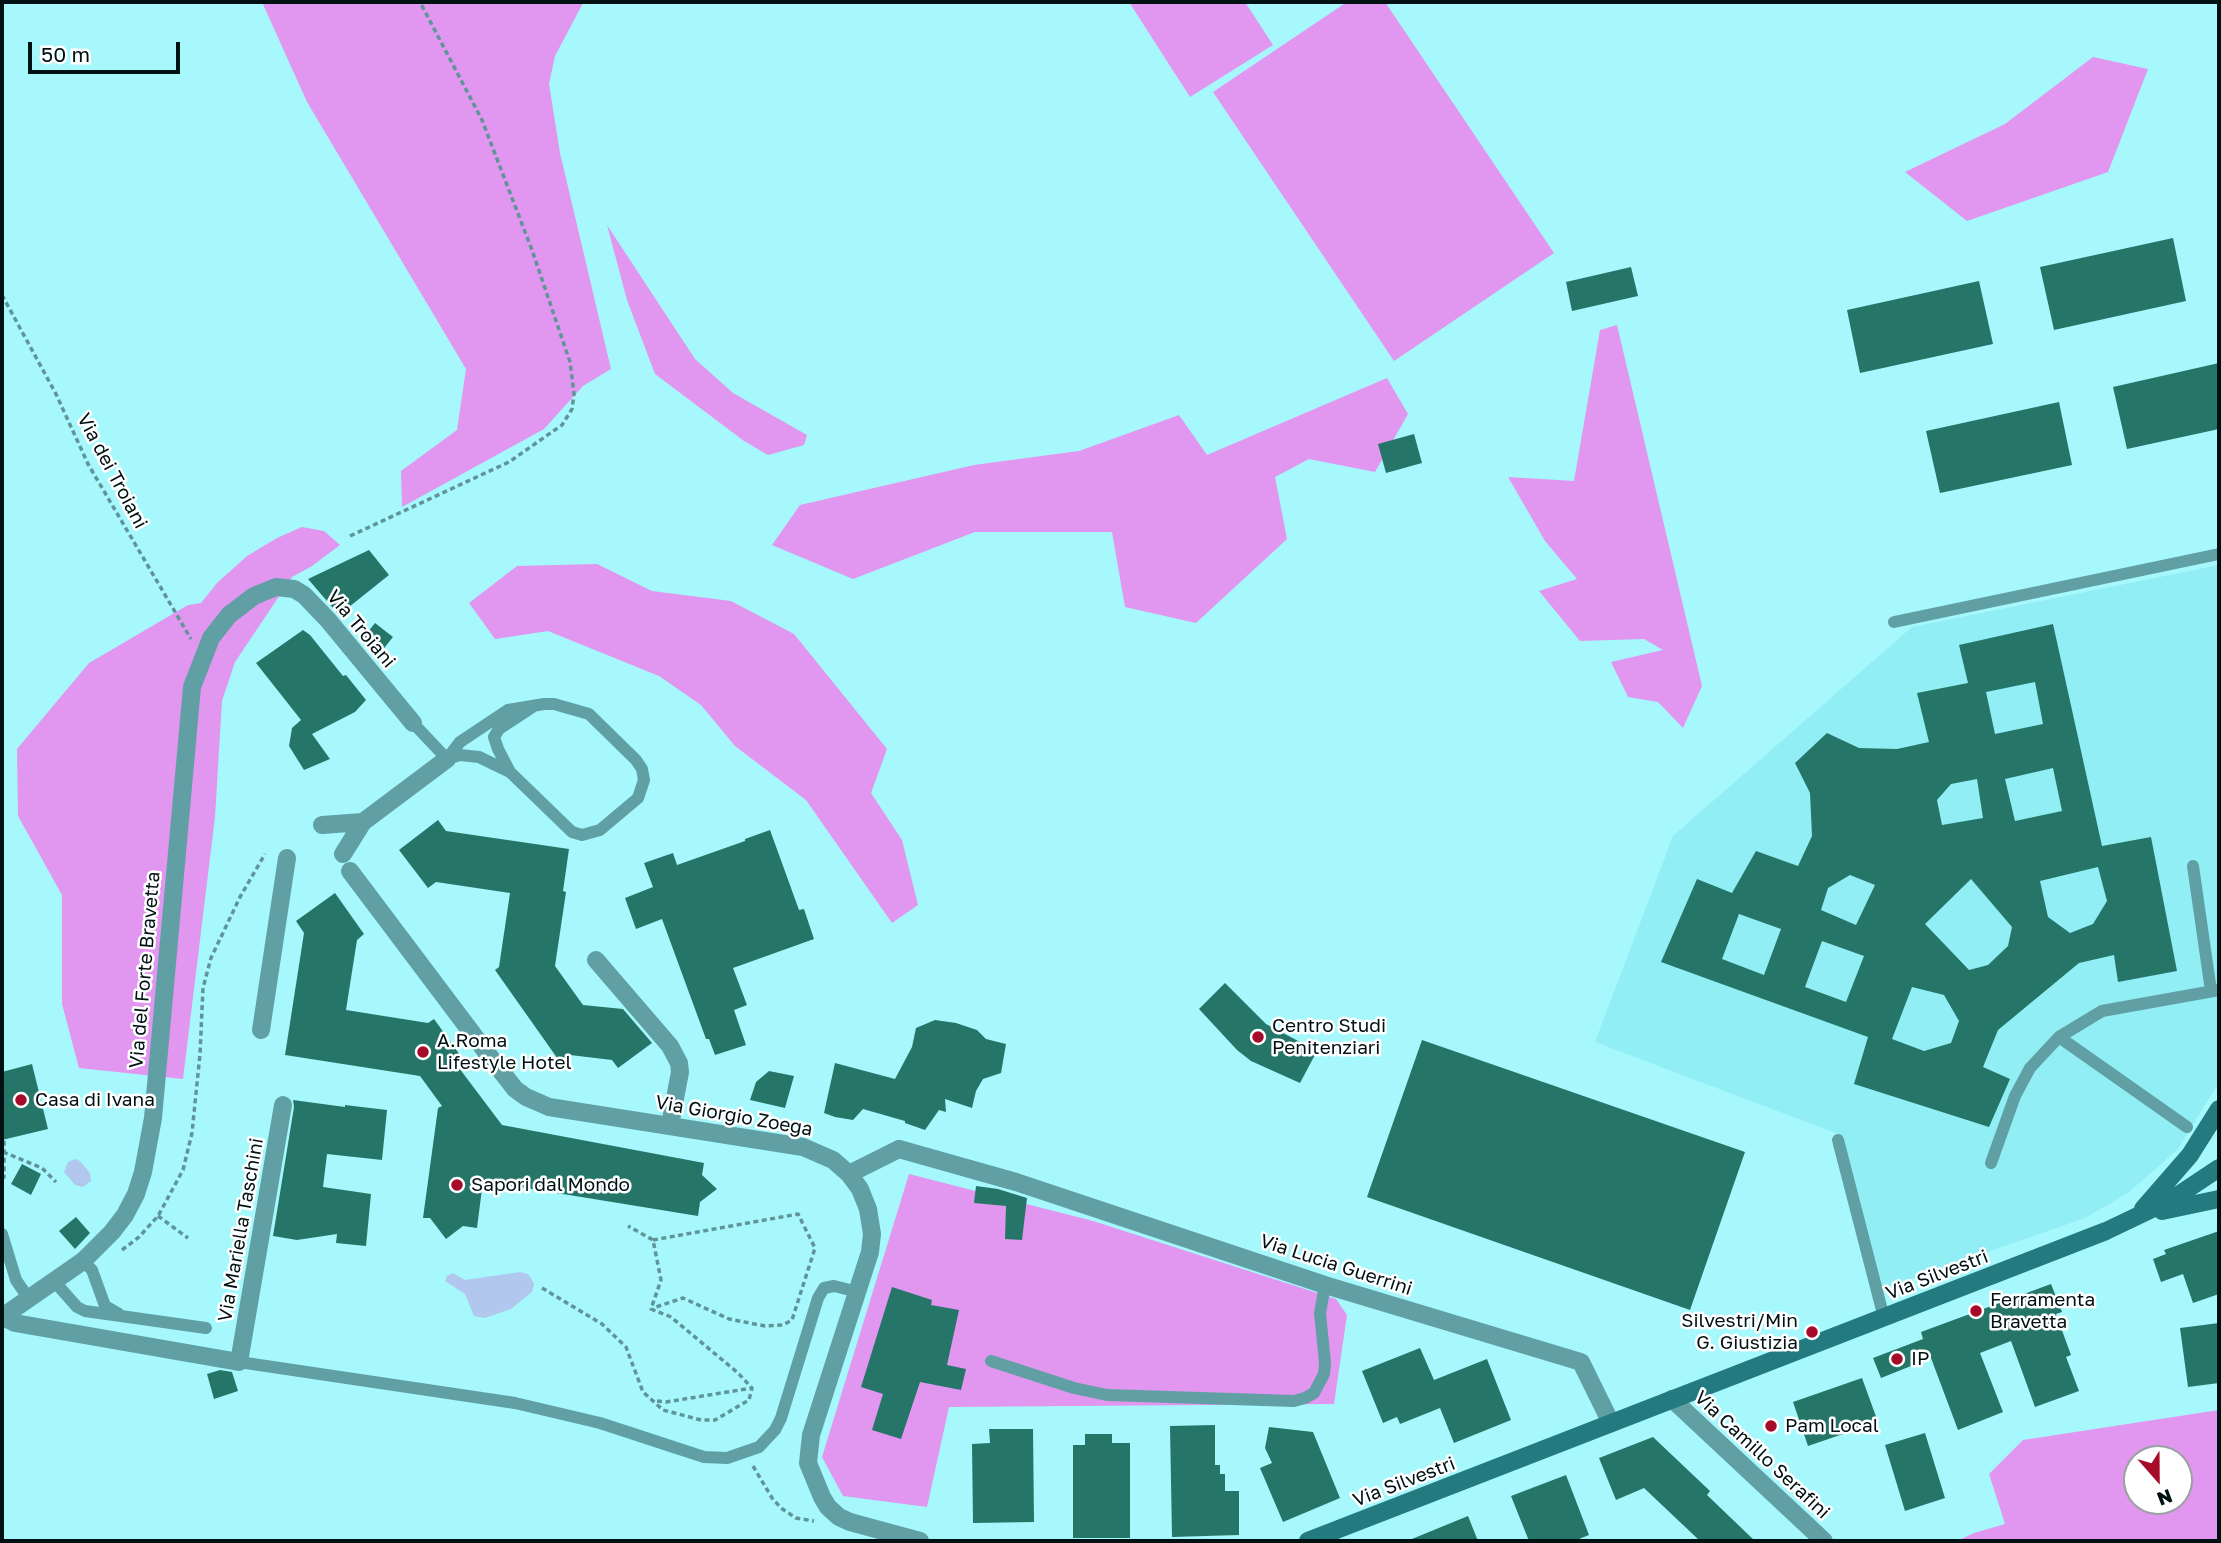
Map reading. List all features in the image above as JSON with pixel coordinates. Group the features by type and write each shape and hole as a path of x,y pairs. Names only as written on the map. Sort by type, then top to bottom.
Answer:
{"main road":[{"name":"Via Silvestri","path":"2135,1218 2175,1174 2219,1109"},
{"name":"Via Silvestri","path":"1308,1541 2135,1218 2171,1200 2219,1168"},
{"name":"Via Silvestri","path":"2135,1218 2219,1199"}],"street":[{"name":"Via Troiani","path":"264,591 275,587 288,587 304,595 413,723"},
{"name":"Via del Forte Bravetta","path":"2,1317 89,1255 118,1224 136,1194 153,1118 192,687 211,638 229,615 264,591"},
{"path":"343,854 363,822 447,759"},
{"path":"322,825 363,822"},
{"path":"261,1031 287,858"},
{"name":"Via Giorgio Zoega","path":"350,871 515,1089 535,1103 803,1147 833,1160 849,1174 865,1199 872,1234 866,1270 811,1435 808,1463 822,1497 839,1517 920,1541"},
{"path":"596,960 670,1046 679,1063 680,1072 670,1125"},
{"name":"Via Mariella Taschini","path":"239,1362 283,1105"},
{"name":"Via Lucia Guerrini","path":"849,1174 899,1149 1016,1182 1325,1285 1581,1362 1611,1423"},
{"path":"2,1317 15,1323 239,1362"},
{"name":"Via Camillo Serafini","path":"1672,1399 1824,1541"}],"lane":[{"path":"1894,622 2219,554"},
{"path":"447,759 460,742 508,710 534,706 561,705 584,711 596,718 640,765 644,780 642,792 631,807 600,830 582,835 567,828 510,772 494,737 499,729 534,706"},
{"path":"413,723 447,759"},
{"path":"447,759 460,755 479,757 510,772"},
{"path":"1991,1163 2015,1097 2030,1068 2059,1037 2102,1011 2215,990 2193,866"},
{"path":"2059,1037 2187,1127"},
{"path":"1838,1140 1884,1318"},
{"path":"2,1234 16,1280 29,1299"},
{"path":"89,1255 105,1306 119,1314"},
{"path":"54,1281 85,1311 206,1328"},
{"path":"991,1361 1074,1388 1107,1395 1294,1401 1314,1393 1324,1374 1320,1312 1325,1285"},
{"path":"239,1362 515,1403 600,1423 704,1457 726,1458 759,1447 775,1430 818,1298 824,1288 834,1286 858,1292"}],"path":[{"path":"350,536 509,462 562,425 572,409 570,362 532,250 482,120 420,2"},
{"name":"Via dei Troiani","path":"2,295 56,394 88,464 202,657"},
{"path":"89,1255 106,1256 129,1247 158,1216 176,1185 188,1154 200,1054 201,1002 211,958 240,897 265,854"},
{"path":"2,1179 4,1140"},
{"path":"3,1152 42,1168 55,1182"},
{"path":"628,1226 653,1240 798,1214 815,1248 792,1320 783,1325 765,1326 729,1319 683,1298 651,1309"},
{"path":"158,1216 188,1238"},
{"path":"651,1309 661,1280 653,1240"},
{"path":"542,1288 602,1324 626,1347 643,1392 663,1410 701,1420 715,1420 749,1399 752,1388"},
{"path":"651,1309 671,1317 752,1388"},
{"path":"654,1401 666,1402 752,1388"},
{"path":"753,1465 777,1505 786,1513 803,1520"}],"shaded area":[{"path":"262,2 582,2 555,56 549,84 560,153 611,369 583,386 544,429 402,507 401,471 457,430 466,369 307,102"},
{"path":"1129,2 1245,2 1273,45 1190,97"},
{"path":"1347,2 1385,2 1554,253 1394,361 1213,92"},
{"path":"2093,57 2148,69 2108,172 1967,221 1905,172 2005,124"},
{"path":"607,225 695,359 733,393 807,435 804,445 768,455 744,441 655,374 627,300"},
{"path":"1617,325 1702,686 1683,728 1658,702 1628,697 1611,662 1663,650 1644,639 1580,641 1539,591 1577,579 1545,541 1508,477 1574,481 1600,330"},
{"path":"1387,378 1408,414 1375,472 1309,459 1275,477 1287,539 1196,623 1125,607 1112,532 975,532 853,579 772,545 800,505 974,465 1079,451 1179,415 1207,455"},
{"path":"302,527 324,531 340,545 292,577 235,662 222,701 215,817 183,1079 79,1068 62,1004 62,895 18,816 17,749 89,663 188,605 201,603 217,583 247,556"},
{"path":"597,564 652,591 731,601 794,634 887,749 871,793 902,840 918,905 892,923 806,800 735,746 701,705 659,676 548,631 495,639 469,603 517,566"},
{"path":"2219,565 2219,1083 2177,1150 2128,1193 2085,1218 1882,1289 1841,1135 1595,1042 1673,836 1912,627"},
{"path":"75,1159 90,1173 91,1181 83,1187 75,1185 64,1172 68,1162"},
{"path":"909,1174 1093,1221 1336,1299 1347,1315 1334,1404 949,1407 927,1507 843,1496 822,1457"},
{"path":"520,1272 531,1278 534,1284 532,1292 511,1309 485,1318 474,1316 465,1294 445,1281 447,1276 453,1273 465,1280"},
{"path":"2219,1410 2219,1541 1957,1541 2005,1524 1989,1474 2023,1440"}],"building":[{"path":"2173,238 2186,301 2054,330 2040,267"},
{"path":"1631,267 1638,296 1572,311 1566,282"},
{"path":"1979,281 1993,344 1860,373 1847,310"},
{"path":"2219,363 2219,429 2127,449 2113,387"},
{"path":"2059,402 2072,465 1940,493 1926,431"},
{"path":"1414,434 1422,463 1386,473 1378,444"},
{"path":"369,550 389,575 339,615 308,579"},
{"path":"375,623 393,637 381,652 363,638"},
{"path":"2053,624 2102,846 2151,837 2177,971 2118,982 2114,955 2079,963 1998,1030 1983,1067 2010,1079 1989,1127 1854,1084 1868,1037 1661,962 1697,879 1732,893 1756,851 1798,866 1812,836 1810,793 1795,763 1827,733 1859,748 1897,749 1929,742 1917,693 1968,683 1959,645","holes":["2035,682 2043,724 1995,734 1986,692","2053,768 2062,811 2015,821 2005,779","1977,779 1983,818 1942,825 1937,800 1951,784","2098,867 2107,901 2093,924 2070,933 2048,917 2040,881","1850,875 1875,885 1856,925 1821,910 1828,888","1971,879 2012,927 2008,946 1988,965 1969,970 1925,924","1739,914 1781,929 1764,975 1722,959","1822,941 1864,956 1846,1002 1805,987","1912,987 1944,995 1959,1021 1951,1043 1924,1051 1892,1039"]},
{"path":"303,630 366,700 355,712 312,734 330,759 304,770 289,746 292,728 301,720 256,663"},
{"path":"438,820 446,831 569,849 563,891 566,892 555,966 583,1005 623,1009 652,1043 618,1068 612,1060 570,1055 560,1062 495,970 499,967 510,893 436,882 428,888 399,850"},
{"path":"770,830 799,910 804,909 814,939 733,968 747,1005 734,1010 746,1045 715,1055 709,1039 706,1039 662,919 636,929 625,898 653,887 644,863 673,853 677,865"},
{"path":"335,893 364,934 357,940 346,1010 428,1023 434,1019 460,1055 453,1060 502,1125 704,1163 702,1175 717,1189 700,1202 698,1216 483,1181 477,1228 463,1226 446,1239 430,1218 423,1218 438,1108 442,1106 420,1076 285,1055 304,933 296,921"},
{"name":"Centro Studi Penitenziari","path":"1225,983 1266,1024 1317,1051 1300,1083 1251,1061 1237,1050 1199,1009"},
{"path":"935,1020 977,1030 986,1039 1006,1044 1001,1073 983,1079 976,1091 972,1108 945,1099 946,1112 939,1110 925,1130 905,1121 863,1109 853,1120 824,1113 835,1063 895,1079 912,1047 916,1028"},
{"path":"1422,1040 1745,1152 1690,1310 1367,1197"},
{"name":"Casa di Ivana","path":"32,1064 48,1129 2,1140 2,1072"},
{"path":"769,1071 794,1076 785,1108 750,1100 756,1082"},
{"path":"293,1100 387,1110 382,1160 327,1154 323,1187 371,1194 366,1246 336,1243 337,1234 297,1240 273,1236"},
{"path":"22,1164 41,1174 31,1195 11,1184"},
{"path":"976,1186 998,1189 1027,1198 1022,1240 1005,1239 1006,1206 974,1203"},
{"path":"76,1217 90,1233 75,1249 59,1231"},
{"path":"2219,1231 2219,1294 2193,1303 2183,1274 2161,1282 2153,1259 2166,1254 2164,1250"},
{"path":"2051,1284 2062,1312 2056,1314 2071,1355 2066,1357 2079,1391 2035,1407 2011,1341 1980,1353 2003,1412 1958,1430 1931,1358 1881,1378 1873,1358 1923,1339 1921,1332"},
{"path":"892,1287 932,1300 931,1305 959,1310 947,1365 966,1369 961,1390 920,1382 901,1439 872,1430 883,1394 861,1387"},
{"path":"2219,1323 2219,1383 2188,1387 2180,1328"},
{"path":"1420,1348 1434,1380 1487,1359 1511,1420 1454,1443 1440,1408 1400,1424 1397,1417 1383,1423 1362,1371"},
{"path":"220,1370 232,1372 238,1391 214,1399 207,1374"},
{"path":"1862,1378 1878,1422 1808,1446 1793,1402"},
{"path":"1215,1425 1215,1465 1220,1465 1220,1474 1225,1474 1225,1491 1239,1491 1239,1535 1172,1537 1170,1426"},
{"path":"1269,1427 1313,1432 1340,1498 1283,1522 1260,1468 1272,1463 1265,1448"},
{"path":"989,1429 1033,1429 1034,1522 973,1523 972,1444 990,1443"},
{"path":"1925,1433 1945,1498 1905,1511 1885,1445"},
{"path":"1085,1434 1112,1434 1112,1443 1130,1443 1130,1538 1073,1538 1073,1445 1085,1445"},
{"path":"1653,1437 1710,1491 1707,1495 1755,1541 1700,1541 1644,1488 1616,1500 1599,1458"},
{"path":"1566,1475 1589,1535 1574,1541 1529,1541 1511,1496"},
{"path":"1468,1516 1478,1541 1407,1541"}],"place":[{"name":"Centro Studi Penitenziari","path":"1258,1037"},
{"name":"A.Roma Lifestyle Hotel","path":"423,1052"},
{"name":"Casa di Ivana","path":"21,1100"},
{"name":"Sapori dal Mondo","path":"457,1185"},
{"name":"Ferramenta Bravetta","path":"1976,1311"},
{"name":"Silvestri/Min G. Giustizia","path":"1812,1332"},
{"name":"IP","path":"1897,1359"},
{"name":"Pam Local","path":"1771,1426"}]}
